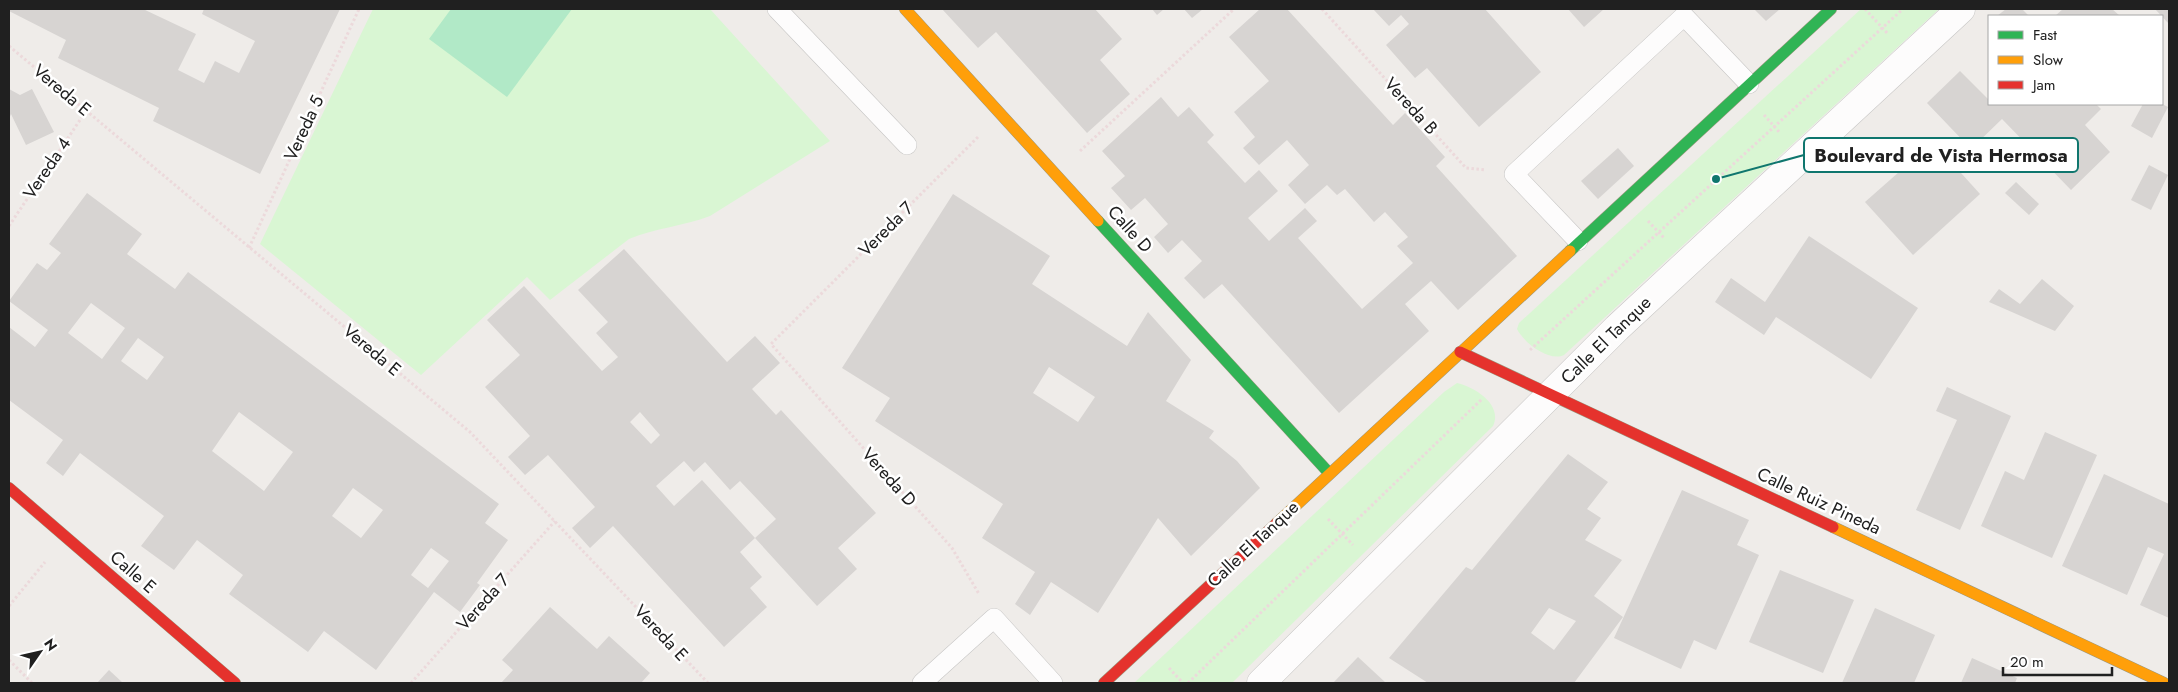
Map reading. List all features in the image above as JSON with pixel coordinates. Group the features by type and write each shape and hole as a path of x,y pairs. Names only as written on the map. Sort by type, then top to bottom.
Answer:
{"street":[{"name":"Calle D","path":"905,9 1329,473"},
{"name":"Calle El Tanque","path":"1104,683 1305,494 1831,9"},
{"name":"Calle El Tanque","path":"1261,683 1550,394 1686,263 1962,9"},
{"name":"Calle Ruiz Pineda","path":"1460,352 2164,683"},
{"name":"Calle E","path":"9,488 235,683"}],"lane":[{"path":"777,9 907,145"},
{"path":"1578,242 1514,174 1684,16 1746,88"},
{"path":"922,683 994,618 1053,683"}],"path":[{"name":"Vereda 5","path":"249,248 360,9"},
{"path":"1056,174 1234,9"},
{"name":"Vereda B","path":"1322,9 1466,168 1514,174"},
{"path":"1188,683 1508,374 1533,347 1903,9"},
{"name":"Vereda E","path":"9,46 470,432 708,683"},
{"path":"1746,88 1774,126 1802,156"},
{"name":"Vereda 4","path":"9,226 86,111"},
{"name":"Vereda 7","path":"771,344 1001,114"},
{"path":"1626,197 1686,263"},
{"name":"Vereda D","path":"771,344 952,548 994,618"},
{"path":"1305,494 1375,569"},
{"name":"Vereda 7","path":"411,683 555,521"},
{"path":"9,606 66,537"},
{"path":"9,660 32,683"}],"green space":[{"path":"373,9 710,9 830,141 710,216 629,239 550,300 527,277 421,375 260,244"},
{"path":"451,9 572,9 507,97 429,39"},
{"path":"1861,9 1939,9 1564,355 1551,356 1544,354 1525,340 1517,329 1519,323"},
{"path":"1457,383 1472,388 1486,398 1494,411 1493,426 1232,683 1134,683 1444,392"}],"building":[{"path":"9,9 143,9 196,34 178,70 204,83 215,61 239,73 255,41 202,14 204,9 340,9 260,174 153,121 159,108 58,58 66,40 9,11"},
{"path":"942,9 1095,9 1122,39 1100,60 1130,94 1087,133 996,32 978,48"},
{"path":"1152,9 1164,9 1157,15"},
{"path":"1184,9 1203,9 1192,18"},
{"path":"1260,9 1287,9 1393,125 1405,113 1445,157 1436,166 1517,256 1458,310 1431,281 1405,304 1429,331 1339,413 1222,284 1204,299 1184,278 1202,261 1182,240 1168,253 1154,237 1168,224 1145,198 1131,210 1111,188 1125,176 1102,151 1161,97 1178,117 1189,107 1214,135 1207,142 1245,183 1259,170 1278,191 1248,218 1269,241 1305,208 1317,221 1298,238 1362,309 1413,263 1397,246 1408,237 1385,212 1374,222 1345,189 1337,195 1327,185 1305,204 1288,185 1309,165 1287,140 1259,165 1243,148 1255,137 1234,112 1269,81 1229,37"},
{"path":"1373,9 1485,9 1541,72 1479,127 1427,68 1415,78 1386,45 1409,24 1401,15 1389,26"},
{"path":"1568,9 1604,9 1584,27"},
{"path":"1754,9 1780,9 1766,21"},
{"path":"2006,9 2022,9 2028,15 1998,15"},
{"path":"2063,9 2112,9 2119,15 2056,15"},
{"path":"2155,9 2169,9 2169,24 2163,15"},
{"path":"1960,71 1988,99 1988,105 2097,105 2101,109 2085,125 2110,152 2071,190 2002,119 1971,149 1927,103"},
{"path":"9,89 20,95 32,89 54,132 26,145 11,114 9,119"},
{"path":"2163,104 2168,107 2152,138 2131,126 2142,105"},
{"path":"1933,142 1980,194 1913,255 1865,202"},
{"path":"1618,148 1634,166 1598,199 1581,181"},
{"path":"2149,165 2168,175 2151,210 2131,200"},
{"path":"2016,182 2039,204 2029,215 2005,193"},
{"path":"87,193 142,234 127,254 175,289 188,272 499,504 485,523 508,540 477,583 480,585 460,612 434,592 376,670 324,631 308,652 229,594 243,575 197,540 174,570 141,546 164,516 80,453 63,476 46,463 63,440 9,400 9,327 35,347 48,330 9,301 37,263 47,270 61,253 49,244","holes":["91,303 125,328 102,359 68,333","138,338 164,357 147,380 121,361","239,412 293,452 264,491 212,451","353,488 383,510 361,538 332,516","431,548 449,561 428,588 411,575"]},
{"path":"953,194 1050,256 1032,284 1127,346 1148,312 1191,360 1166,401 1214,431 1209,438 1237,461 1260,488 1191,556 1158,518 1098,613 1051,582 1030,615 1015,604 1035,572 982,538 1003,504 875,421 890,398 842,368","holes":["1049,367 1095,397 1078,422 1033,393"]},
{"path":"1809,236 1918,308 1871,379 1776,317 1764,335 1715,302 1731,278 1765,302"},
{"path":"624,249 727,362 755,336 780,363 752,389 776,415 781,410 876,513 838,548 857,569 817,606 755,538 740,552 762,577 750,588 767,607 724,647 613,526 590,548 572,528 595,507 548,455 525,475 508,457 530,436 485,387 520,355 487,320 524,286 602,371 618,357 596,333 608,322 578,290","holes":["640,412 660,435 651,444 630,422","684,461 694,472 705,462 730,490 740,481 776,519 755,538 702,480 674,506 656,486"]},
{"path":"2042,279 2074,306 2055,331 1989,302 1999,289 2020,304"},
{"path":"1947,387 2011,416 1960,530 1916,510 1957,420 1936,411"},
{"path":"2045,432 2097,455 2052,558 1981,526 2005,471 2024,480"},
{"path":"1568,454 1608,482 1587,509 1601,518 1585,540 1622,560 1594,596 1623,617 1574,683 1428,683 1389,658 1466,567 1472,570","holes":["1549,608 1576,621 1554,650 1531,633"]},
{"path":"2104,474 2169,504 2169,618 2140,605 2164,554 2148,547 2127,595 2062,566"},
{"path":"1682,490 1749,520 1737,545 1759,555 1716,650 1694,640 1681,669 1614,638"},
{"path":"1780,570 1854,600 1823,673 1749,642"},
{"path":"550,607 597,649 609,636 650,673 641,683 501,683 513,670 502,660"},
{"path":"1875,608 1935,635 1914,683 1842,683"},
{"path":"1358,657 1386,683 1333,683"},
{"path":"1972,658 2017,678 2015,683 1961,683"},
{"path":"109,670 123,683 97,683"}],"traffic: fast":[{"path":"1570,251 1831,9"},
{"path":"1098,221 1329,473"}],"traffic: slow":[{"path":"905,9 1098,221"},
{"path":"1277,523 1570,251"},
{"path":"1833,527 2164,683"}],"traffic: jam":[{"path":"1460,352 1833,527"},
{"path":"9,488 235,683"},
{"path":"1104,683 1277,523"}],"place":[{"name":"Boulevard de Vista Hermosa","path":"1716,179"}]}
